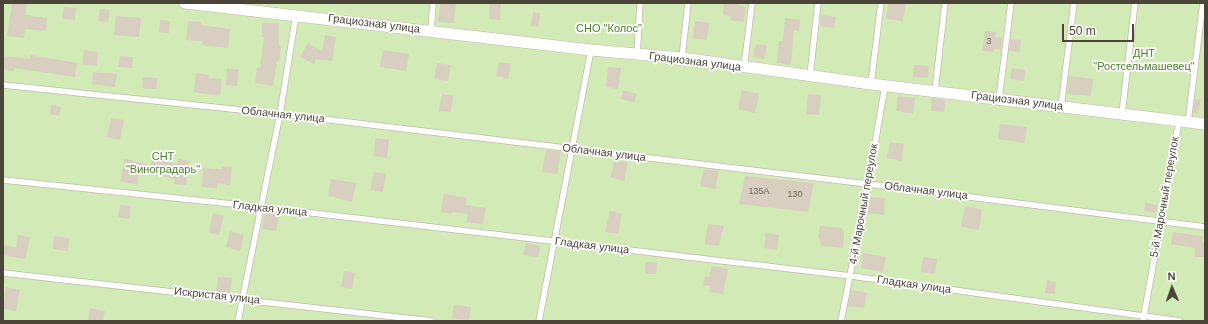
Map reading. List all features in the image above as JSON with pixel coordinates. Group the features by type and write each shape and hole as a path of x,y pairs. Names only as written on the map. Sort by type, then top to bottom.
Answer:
{"street":[{"name":"Грациозная улица","path":"186,3 230,6 431,32 591,50 682,58 744,68 885,86 1205,124"}],"lane":[{"path":"431,32 433,3"},
{"path":"637,55 640,3"},
{"path":"682,58 688,3"},
{"path":"744,68 752,3"},
{"path":"810,76 818,3"},
{"path":"871,84 881,3"},
{"path":"935,91 945,3"},
{"path":"999,99 1011,3"},
{"path":"1061,107 1074,3"},
{"path":"1122,114 1135,3"},
{"name":"5-й Марочный переулок","path":"1143,319 1183,121 1203,3"},
{"path":"238,321 280,114 296,15"},
{"path":"540,321 591,50"},
{"name":"Облачная улица","path":"3,85 280,114 868,184 1205,227"},
{"name":"4-й Марочный переулок","path":"841,321 851,276 885,86"},
{"name":"Гладкая улица","path":"3,180 261,207 851,276 1143,319 1180,321"},
{"name":"Искристая улица","path":"3,273 432,321"}],"green space":[{"name":"СНТ \"Виноградарь\"","path":"3,3 1205,3 1205,321 3,321"}],"building":[{"path":"12,3 27,3 25,15 47,18 46,31 25,29 24,38 7,36"},
{"path":"440,3 456,3 454,23 438,22"},
{"path":"490,3 501,3 500,20 489,19"},
{"path":"724,3 739,3 738,5 745,7 744,22 730,20 731,16 723,15"},
{"path":"888,3 906,3 903,21 886,19"},
{"path":"64,7 76,8 75,20 62,19"},
{"path":"100,9 110,10 108,22 98,21"},
{"path":"533,12 540,13 538,27 531,26"},
{"path":"821,15 836,17 834,28 820,26"},
{"path":"116,16 141,18 139,37 114,35"},
{"path":"785,18 800,20 799,31 794,30 791,65 777,63 779,41 783,41"},
{"path":"160,20 170,21 169,33 159,32"},
{"path":"188,21 201,22 201,25 230,29 228,48 202,45 203,41 186,40"},
{"path":"695,21 709,23 707,40 693,38"},
{"path":"262,23 279,23 279,46 281,46 273,86 255,83 257,67 260,68 264,37 262,37"},
{"path":"985,31 996,32 995,37 1002,38 1001,50 994,49 993,52 982,51"},
{"path":"325,35 336,37 332,61 316,59 314,64 300,57 308,43 322,51"},
{"path":"1011,39 1021,40 1020,52 1009,51"},
{"path":"756,44 767,46 764,59 753,57"},
{"path":"84,50 98,52 97,66 82,64"},
{"path":"383,50 409,54 406,71 380,67"},
{"path":"30,55 77,63 75,77 14,68 14,71 3,69 3,56 30,59"},
{"path":"120,56 133,57 132,68 118,67"},
{"path":"499,62 511,64 508,79 496,76"},
{"path":"437,63 451,65 448,81 434,79"},
{"path":"914,65 929,66 928,78 913,77"},
{"path":"608,67 621,68 618,89 606,87"},
{"path":"227,68 239,70 237,86 226,85"},
{"path":"1012,68 1025,70 1024,81 1010,79"},
{"path":"93,72 117,74 115,87 92,84"},
{"path":"196,73 209,75 208,78 222,79 220,96 194,92"},
{"path":"1069,76 1093,79 1091,96 1067,94"},
{"path":"143,77 157,78 156,89 142,88"},
{"path":"623,90 637,94 634,102 621,99"},
{"path":"742,90 759,94 755,113 738,109"},
{"path":"442,94 453,96 451,112 439,111"},
{"path":"808,94 821,95 819,115 806,114"},
{"path":"898,96 915,98 913,114 896,111"},
{"path":"932,98 945,100 944,112 931,111"},
{"path":"1195,99 1201,99 1198,114 1193,113"},
{"path":"51,105 61,107 59,116 50,114"},
{"path":"111,118 124,120 120,140 107,137"},
{"path":"1000,124 1027,127 1025,143 998,139"},
{"path":"376,138 389,140 387,158 373,156"},
{"path":"890,142 904,144 901,161 887,158"},
{"path":"546,150 561,152 557,174 542,172"},
{"path":"152,158 177,164 178,159 189,161 186,185 174,184 175,179 140,171 137,185 120,181 125,159 151,165"},
{"path":"615,160 628,163 624,181 610,177"},
{"path":"222,166 232,167 230,185 217,183 217,188 202,187 203,168 222,169"},
{"path":"704,169 719,171 715,189 700,186"},
{"path":"374,172 386,174 383,192 370,190"},
{"path":"745,176 814,183 808,212 739,204"},
{"path":"331,179 356,183 352,202 328,196"},
{"path":"444,194 467,198 466,205 486,208 483,224 466,222 468,214 441,212"},
{"path":"870,197 885,198 884,215 867,213"},
{"path":"1145,203 1157,205 1156,213 1144,211"},
{"path":"120,205 131,206 129,219 118,217"},
{"path":"965,206 982,209 979,230 961,227"},
{"path":"610,211 622,214 618,234 605,232"},
{"path":"265,212 279,214 276,231 262,229"},
{"path":"213,213 224,216 219,235 209,233"},
{"path":"708,224 724,226 719,246 705,244"},
{"path":"820,226 842,228 844,233 843,248 822,246 818,236"},
{"path":"230,231 244,235 240,251 226,247"},
{"path":"1173,232 1202,236 1202,243 1205,243 1205,257 1195,257 1195,248 1171,244"},
{"path":"766,233 779,235 777,250 764,248"},
{"path":"18,235 30,237 25,259 3,255 3,245 16,247"},
{"path":"54,236 69,238 68,251 53,249"},
{"path":"526,243 540,246 538,257 523,255"},
{"path":"863,253 886,257 883,272 861,268"},
{"path":"923,257 937,259 935,274 921,272"},
{"path":"645,262 657,263 656,274 645,274"},
{"path":"712,266 728,269 723,294 709,292 710,286 703,285 705,276 709,277"},
{"path":"344,271 355,273 352,289 341,287"},
{"path":"218,277 232,278 230,294 216,293"},
{"path":"1047,280 1056,282 1055,294 1045,293"},
{"path":"6,287 20,290 16,311 3,309"},
{"path":"851,290 867,293 864,308 848,306"},
{"path":"454,305 471,307 469,320 452,318"},
{"path":"90,308 105,311 103,321 88,321"}],"park label":[{"name":"СНО \"Колос\"","path":"609,29"},
{"name":"ДНТ \"Ростсельмашевец\"","path":"1144,60"}]}
